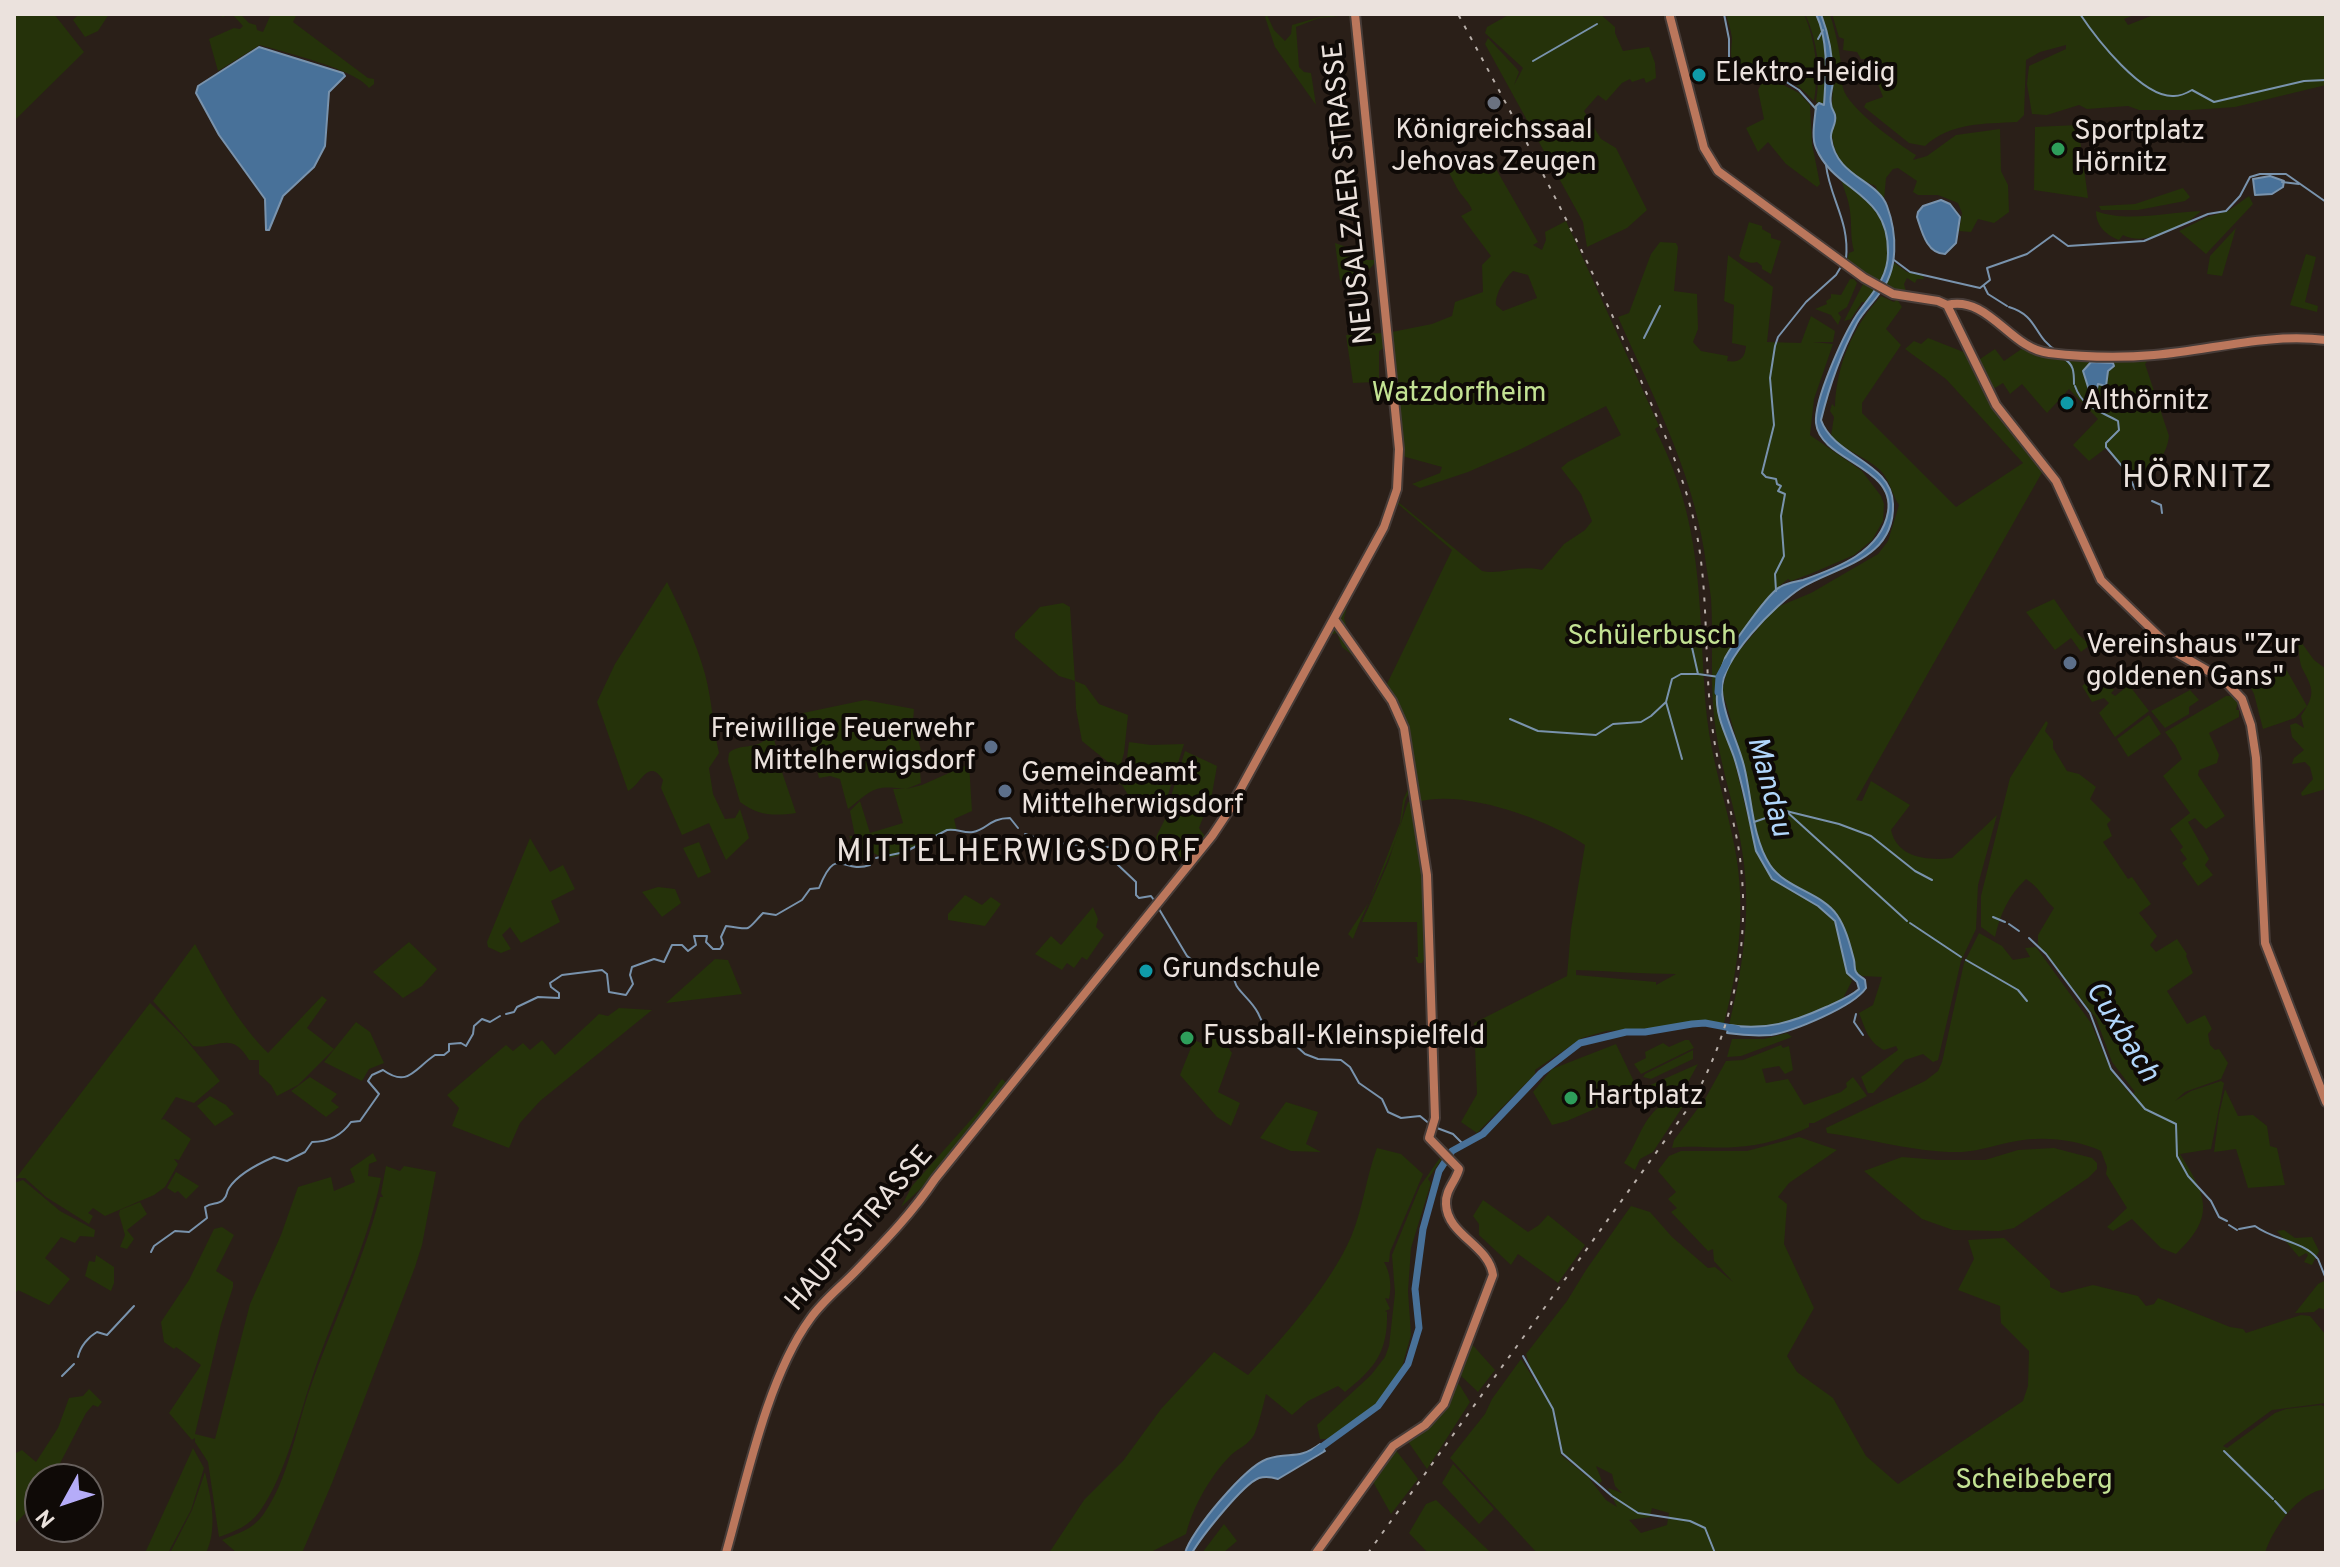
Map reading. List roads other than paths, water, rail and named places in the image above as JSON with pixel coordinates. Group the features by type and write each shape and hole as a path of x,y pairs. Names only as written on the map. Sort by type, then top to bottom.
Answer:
{"main road":[{"name":"NEUSALZAER STRASSE","path":"1163,898 1219,825 1347,596 1390,512 1397,489 1399,449 1355,14"},
{"path":"1667,16 1674,32 1702,141 1711,162 1722,175 1842,263 1890,292 1947,305 1958,303 1974,307 2028,345 2051,354 2143,356 2275,338 2326,340"},
{"path":"1947,305 1996,405 2056,481 2101,580 2175,652 2224,680 2242,699 2251,725 2257,769 2265,943 2326,1102"},
{"path":"1316,1553 1390,1450 1442,1408 1452,1389 1493,1275 1487,1258 1447,1213 1446,1195 1458,1171 1429,1138 1433,1126 1427,875 1404,728 1392,701 1334,619"},
{"name":"HAUPTSTRASSE","path":"726,1553 762,1425 800,1334 824,1300 866,1261 917,1206 935,1179 1163,898"}],"water":[{"path":"1816,14 1821,14 1831,55 1831,107 1835,118 1831,138 1834,151 1849,170 1882,197 1894,239 1890,274 1851,334 1821,420 1838,443 1883,478 1893,504 1891,523 1885,538 1861,559 1801,588 1778,606 1752,633 1730,663 1722,690 1725,709 1744,766 1756,830 1764,854 1785,880 1822,901 1837,915 1847,937 1855,971 1865,980 1866,988 1849,1003 1794,1029 1771,1035 1743,1035 1727,1033 1729,1025 1755,1027 1790,1021 1839,1001 1859,989 1857,982 1847,973 1835,921 1818,906 1772,879 1756,851 1741,780 1717,702 1725,658 1768,598 1783,586 1830,570 1856,556 1877,538 1888,512 1887,497 1881,484 1830,446 1821,436 1816,423 1830,368 1850,325 1882,279 1888,253 1880,217 1871,204 1835,175 1816,148 1816,106 1819,103 1824,105 1826,70 1825,47"},
{"path":"259,47 345,76 329,92 325,146 314,167 283,196 269,230 266,230 265,199 219,135 196,93 198,86"},
{"path":"2270,176 2284,181 2283,187 2272,194 2255,195 2253,179"},
{"path":"1941,200 1950,204 1960,217 1956,243 1945,254 1930,246 1917,217 1923,206"},
{"path":"2091,362 2113,363 2114,366 2108,371 2106,386 2098,384 2096,393 2089,390 2083,371"},
{"path":"1320,1444 1325,1451 1278,1479 1264,1477 1252,1482 1223,1512 1192,1553 1185,1553 1197,1530 1220,1501 1257,1464 1275,1457 1299,1454"}],"waterway":[{"path":"1724,14 1729,58 1737,71 1762,81 1780,78 1799,90 1816,109"},
{"path":"2080,14 2121,65 2161,94 2176,96 2192,90 2214,102 2304,81 2326,80"},
{"path":"1533,61 1597,24"},
{"path":"1818,39 1823,30"},
{"path":"1826,165 1845,233 1846,259"},
{"path":"1894,260 1910,272 1980,288 1990,280 1987,268 2027,254 2053,235 2068,246 2144,241 2208,214 2226,211 2240,196 2250,177 2260,174 2286,174 2326,202"},
{"path":"2282,182 2299,184"},
{"path":"1776,591 1775,574 1784,556 1781,516 1785,494 1778,491 1781,486 1776,479 1762,473 1774,425 1770,378 1775,346 1778,337 1806,302 1836,275 1842,265"},
{"path":"1984,286 1988,294 2007,306"},
{"path":"1644,338 1660,306"},
{"path":"2009,307 2026,316 2057,351"},
{"path":"2063,358 2073,369 2074,384"},
{"path":"2075,386 2087,404 2118,421 2119,430 2106,443 2106,447 2127,472 2135,489"},
{"path":"2152,501 2161,505 2162,513"},
{"path":"1681,634 1691,643 1698,674 1719,677"},
{"name":"Mandau","path":"1718,692 1719,677 1727,662"},
{"path":"1510,719 1538,731 1596,735 1613,724 1641,722 1666,702 1672,679 1681,674 1698,674"},
{"path":"1666,702 1682,759"},
{"path":"1786,811 1907,921"},
{"name":"Cuxbach","path":"1754,822 1786,811 1839,824 1871,836 1915,871 1932,880"},
{"path":"876,858 905,852 947,830 973,832 997,820 1010,818 1018,828"},
{"path":"1025,834 1051,843 1073,844 1094,850 1122,844 1126,846 1117,864 1136,882 1139,898 1151,896 1154,900"},
{"path":"506,1014 538,997 559,998 559,993 550,983 562,975 602,970 607,974 609,992 626,995 633,984 630,975 632,967 654,959 664,962 672,945 682,945 688,951 696,945 694,936 707,936 706,942 713,949 720,949 726,926 748,928 763,913 776,915 802,900 810,889 819,888 825,875 836,864 870,865"},
{"path":"1159,909 1187,956 1233,977 1275,1040 1286,1046 1294,1044 1305,1054 1318,1059 1341,1060 1350,1067 1359,1083 1382,1099 1388,1112 1401,1118 1420,1116 1431,1125"},
{"path":"1993,917 2005,922"},
{"path":"1910,923 1961,957"},
{"path":"2009,924 2019,931"},
{"name":"Cuxbach","path":"2029,938 2046,954 2090,1013 2111,1069 2145,1109 2176,1124 2177,1156 2188,1176 2211,1201 2219,1217 2227,1221"},
{"path":"1966,960 2018,990 2027,1001"},
{"path":"1856,1014 1854,1022 1863,1035"},
{"path":"151,1252 154,1246 175,1231 189,1232 207,1218 205,1207 223,1200 233,1183 250,1170 274,1157 287,1161 305,1152 312,1142 334,1137 351,1122 360,1121 379,1094 368,1081 372,1075 383,1070 405,1077 435,1055 444,1055 449,1051 449,1044 466,1046 474,1026 482,1019 490,1022 500,1016"},
{"name":"Mandau","path":"1316,1451 1378,1406 1408,1364 1419,1328 1415,1289 1423,1229 1439,1171 1452,1151 1483,1134 1541,1073 1580,1043 1626,1032 1692,1024 1705,1023 1737,1029"},
{"path":"1437,1128 1453,1134 1463,1144"},
{"path":"2229,1225 2237,1230"},
{"path":"2239,1229 2255,1226 2304,1248 2317,1258"},
{"path":"2318,1259 2326,1279"},
{"path":"2326,1286 2326,1294"},
{"path":"78,1357 91,1337 97,1332 107,1335 134,1306"},
{"path":"1523,1356 1553,1409 1562,1453 1612,1496 1638,1513 1690,1521 1705,1528 1715,1553"},
{"path":"62,1376 74,1364"},
{"path":"2224,1451 2273,1499"},
{"path":"2275,1501 2286,1513"}],"railway":[{"path":"1368,1553 1689,1107 1705,1078 1728,1016 1736,983 1743,917 1739,851 1710,711 1702,572 1688,499 1662,428 1619,329 1458,14"}],"place":[{"name":"Elektro-Heidig","path":"1699,75"},
{"name":"Königreichssaal Jehovas Zeugen","path":"1494,103"},
{"name":"Sportplatz Hörnitz","path":"2058,149"},
{"name":"Althörnitz","path":"2067,403"},
{"name":"Vereinshaus \"Zur goldenen Gans\"","path":"2070,663"},
{"name":"Freiwillige Feuerwehr Mittelherwigsdorf","path":"991,747"},
{"name":"Gemeindeamt Mittelherwigsdorf","path":"1005,791"},
{"name":"Grundschule","path":"1146,971"},
{"name":"Fussball-Kleinspielfeld","path":"1187,1038"},
{"name":"Hartplatz","path":"1571,1098"}],"district":[{"name":"HÖRNITZ","path":"2198,481"},
{"name":"MITTELHERWIGSDORF","path":"1019,855"}],"park label":[{"name":"Watzdorfheim","path":"1459,395"},
{"name":"Schülerbusch","path":"1652,638"},
{"name":"Scheibeberg","path":"2034,1482"}]}
